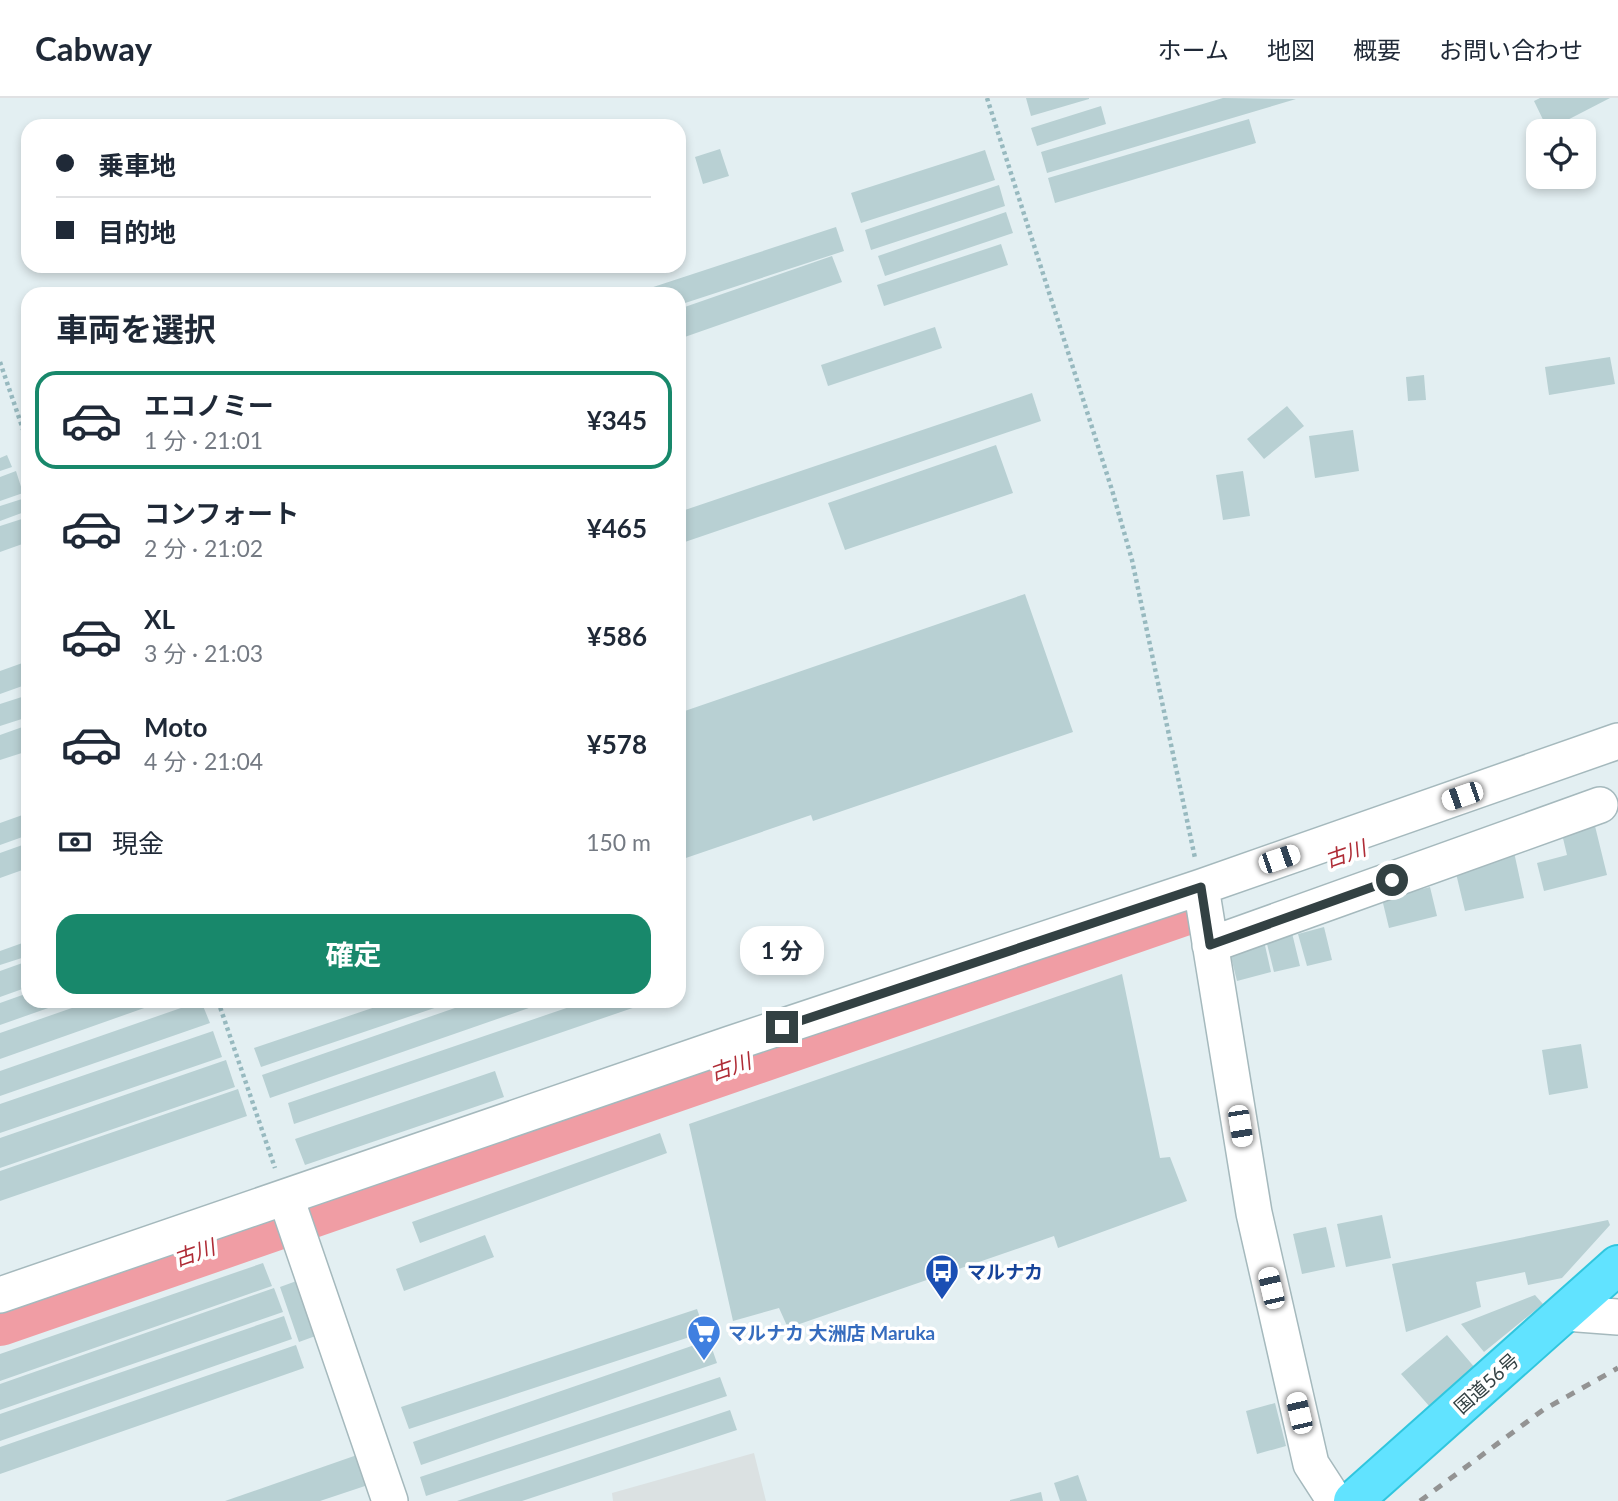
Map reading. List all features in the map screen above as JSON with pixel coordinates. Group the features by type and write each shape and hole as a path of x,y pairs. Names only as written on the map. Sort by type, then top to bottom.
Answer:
{"highway":[{"name":"国道56号","path":"1353,1501 1618,1265"}],"street":[{"path":"1205,914 1618,741"},
{"path":"0,1296 730,1044 1600,805"},
{"path":"1205,914 1254,1213 1311,1464 1335,1501"},
{"path":"286,1198 390,1501"},
{"path":"1565,1313 1618,1317"}],"path":[{"path":"987,98 1132,560 1205,914"},
{"path":"0,362 21,424"},
{"path":"220,1008 286,1198"}],"shaded area":[{"path":"754,1453 766,1501 613,1501 612,1493"}],"building":[{"path":"1026,98 1089,98 1089,99 1031,116"},
{"path":"1223,98 1296,99 1047,173 1041,152"},
{"path":"1540,98 1610,98 1569,119 1543,119 1534,101"},
{"path":"1101,106 1106,124 1037,146 1031,128"},
{"path":"1249,119 1256,143 1055,203 1048,178"},
{"path":"720,149 729,176 703,184 695,157"},
{"path":"985,150 995,180 861,223 851,193"},
{"path":"999,185 1005,206 871,250 865,230"},
{"path":"1006,212 1013,233 885,276 878,256"},
{"path":"836,227 844,251 686,303 686,287 653,287"},
{"path":"1001,244 1008,265 884,306 877,285"},
{"path":"832,256 842,282 686,337 686,307"},
{"path":"935,327 942,348 828,386 821,365"},
{"path":"1610,357 1615,384 1549,395 1545,367"},
{"path":"1424,375 1426,400 1408,401 1406,377"},
{"path":"1032,393 1041,421 686,542 686,510"},
{"path":"1287,406 1304,426 1264,459 1247,439"},
{"path":"1353,430 1359,471 1315,478 1309,436"},
{"path":"996,445 1013,493 845,550 828,503"},
{"path":"7,455 12,467 0,471 0,458"},
{"path":"16,471 21,494 0,501 0,477"},
{"path":"1243,471 1250,516 1223,520 1216,475"},
{"path":"21,499 21,513 0,521 0,506"},
{"path":"21,519 21,544 0,552 0,526"},
{"path":"1025,594 1073,732 813,821 811,815 686,858 686,711"},
{"path":"21,664 21,686 0,694 0,671"},
{"path":"21,697 21,719 0,726 0,704"},
{"path":"21,728 21,753 0,760 0,735"},
{"path":"21,816 21,838 0,845 0,823"},
{"path":"1595,826 1607,875 1544,891 1537,863 1567,855 1562,834"},
{"path":"21,846 21,870 0,878 0,853"},
{"path":"1514,852 1524,898 1465,911 1454,865"},
{"path":"1430,887 1437,916 1389,928 1382,899"},
{"path":"1324,927 1332,960 1307,966 1298,934"},
{"path":"1292,933 1300,966 1274,972 1266,940"},
{"path":"1264,941 1271,972 1237,981 1229,949"},
{"path":"21,944 21,958 0,965 0,951"},
{"path":"21,964 21,990 0,997 0,971"},
{"path":"1122,974 1160,1158 1170,1157 1187,1201 1058,1248 1054,1236 788,1328 779,1308 733,1321 689,1124"},
{"path":"21,996 21,1008 48,1008 0,1025 0,1003"},
{"path":"72,1008 144,1008 0,1059 0,1033"},
{"path":"181,1008 204,1008 210,1023 0,1096 0,1071"},
{"path":"372,1008 434,1008 261,1067 254,1048"},
{"path":"455,1008 529,1008 270,1098 262,1075"},
{"path":"566,1008 633,1008 294,1124 288,1103"},
{"path":"213,1031 222,1057 0,1133 0,1104"},
{"path":"1581,1044 1588,1088 1549,1095 1542,1050"},
{"path":"226,1060 235,1087 0,1168 0,1138"},
{"path":"495,1071 504,1097 305,1165 295,1139"},
{"path":"238,1089 247,1116 0,1201 0,1171"},
{"path":"660,1133 667,1153 420,1243 412,1222"},
{"path":"1382,1215 1391,1258 1346,1267 1337,1224"},
{"path":"1608,1220 1610,1225 1562,1278 1528,1285 1525,1272 1476,1282 1481,1307 1406,1332 1392,1264"},
{"path":"1326,1227 1335,1267 1302,1274 1293,1234"},
{"path":"485,1235 494,1257 404,1291 396,1269"},
{"path":"263,1263 272,1286 0,1381 0,1354"},
{"path":"302,1279 321,1334 299,1342 280,1287"},
{"path":"274,1288 283,1312 0,1410 0,1384"},
{"path":"1535,1295 1543,1304 1484,1352 1461,1324"},
{"path":"697,1309 705,1332 409,1429 401,1407"},
{"path":"284,1316 292,1339 0,1441 0,1414"},
{"path":"1447,1335 1476,1369 1430,1407 1401,1374"},
{"path":"709,1340 717,1363 421,1465 413,1442"},
{"path":"296,1345 304,1368 0,1474 0,1447"},
{"path":"720,1377 727,1396 426,1496 420,1477"},
{"path":"1275,1403 1286,1446 1257,1454 1246,1411"},
{"path":"730,1410 737,1430 522,1501 457,1501"},
{"path":"357,1455 368,1485 320,1501 225,1501"},
{"path":"1078,1475 1087,1501 1060,1501 1054,1483"},
{"path":"1041,1492 1043,1501 1010,1501 1010,1500"}],"waterway":[{"name":"古川","path":"0,1320 1195,906"}],"railway":[{"path":"1420,1501 1543,1410 1618,1368"}],"place":[{"name":"マルナカ","path":"942,1301"},
{"name":"マルナカ 大洲店 Maruka","path":"704,1362"}],"route":[{"path":"782,1027 1201,887 1210,945 1392,880"}]}
